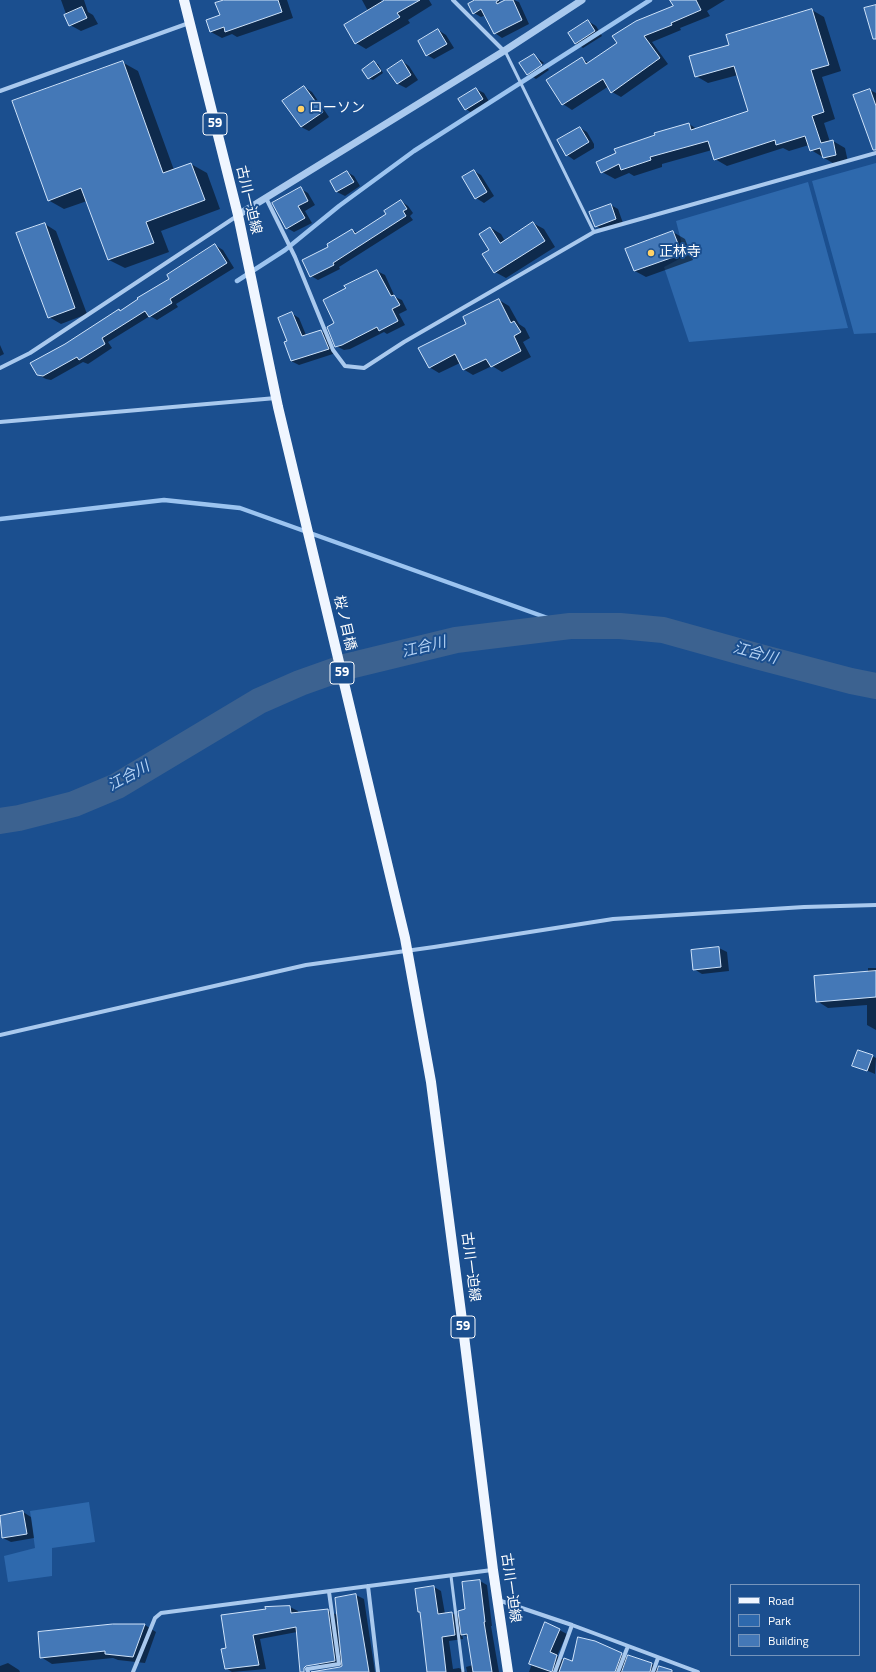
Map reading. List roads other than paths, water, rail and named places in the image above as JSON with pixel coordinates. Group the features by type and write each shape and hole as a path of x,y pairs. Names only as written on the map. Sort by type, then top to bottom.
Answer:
{"main road":[{"name":"古川一迫線","path":"184,0 238,215 278,403"},
{"name":"桜ノ目橋","path":"278,403 405,938"},
{"name":"古川一迫線","path":"405,938 431,1082 464,1328 493,1570 508,1672"}],"street":[{"path":"453,0 504,51"},
{"path":"0,368 30,352 238,215 504,51 582,0"},
{"path":"0,91 190,23"},
{"path":"266,198 295,257 333,350 345,366 364,368 404,342 594,232 876,153"},
{"path":"0,422 278,403"},
{"path":"0,1036 306,965 408,951 613,919 804,907 876,905"},
{"path":"133,1672 155,1618 161,1613 493,1570"},
{"path":"368,1586 378,1672"},
{"path":"308,1672 307,1669 339,1664 329,1592"},
{"path":"498,1600 572,1625 698,1672"},
{"path":"554,1672 572,1625"},
{"path":"618,1672 628,1646"},
{"path":"653,1672 658,1658"}],"lane":[{"path":"504,51 594,232"},
{"path":"450,1576 463,1672"}],"waterway":[{"path":"237,281 285,250 339,206 414,151 650,0"},
{"path":"0,519 164,500 240,508 570,626"},
{"name":"江合川","path":"0,821 19,818 74,804 117,786 259,701 300,683 345,667 456,640 570,626 620,626 663,630 851,681 876,686"}],"place":[{"name":"ローソン","path":"301,109"},
{"name":"正林寺","path":"651,253"}]}
